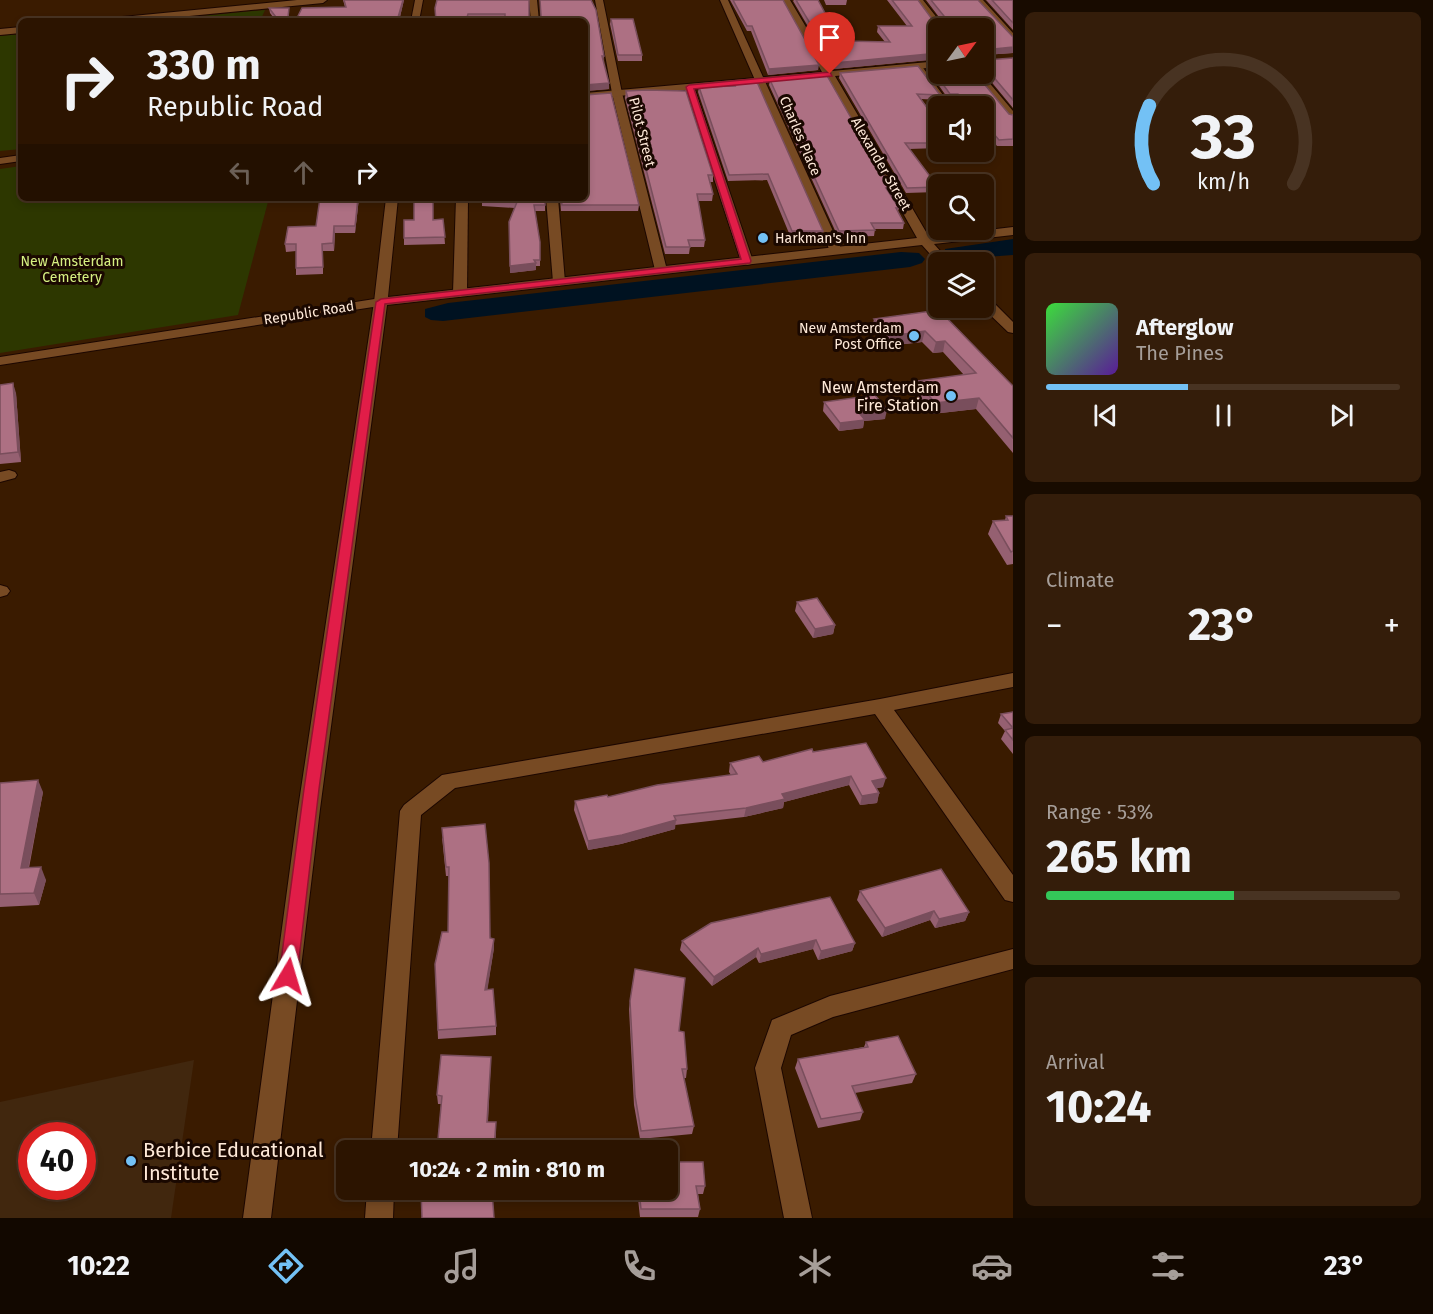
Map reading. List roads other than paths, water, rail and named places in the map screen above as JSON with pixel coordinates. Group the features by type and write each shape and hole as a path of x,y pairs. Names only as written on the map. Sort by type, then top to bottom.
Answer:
{"street":[{"path":"152,18 298,7 323,0"},
{"path":"416,18 419,0"},
{"path":"533,0 535,18"},
{"name":"Pilot Street","path":"599,0 617,93 661,270"},
{"name":"Charles Place","path":"724,0 836,251"},
{"name":"Alexander Street","path":"786,0 925,241 935,252"},
{"path":"919,0 933,18"},
{"path":"978,0 1013,38"},
{"path":"0,32 18,30"},
{"path":"588,96 928,65"},
{"path":"985,84 1013,117"},
{"path":"689,87 747,261"},
{"path":"0,160 18,158"},
{"path":"257,1218 309,809 381,302 392,201"},
{"path":"460,293 462,201"},
{"path":"552,201 559,282"},
{"name":"Republic Road","path":"0,361 381,302 1013,231"},
{"path":"994,311 1013,329"},
{"path":"385,1140 411,811 449,780 880,706 1013,680"},
{"path":"880,706 1013,893"},
{"path":"798,1218 768,1068 781,1028 830,1007 1013,959"},
{"path":"379,1218 380,1200"}],"lane":[{"path":"918,66 941,96"}],"water":[{"path":"1013,239 1013,255 994,256 994,252 945,252 945,249"},
{"path":"901,252 919,253 925,259 922,263 910,267 443,321 425,317 425,309 448,303"}],"place":[{"name":"Harkman's Inn","path":"763,238"},
{"name":"New Amsterdam Post Office","path":"914,336"},
{"name":"New Amsterdam Fire Station","path":"951,396"},
{"name":"Berbice Educational Institute","path":"131,1161"}],"park label":[{"name":"New Amsterdam Cemetery","path":"72,270"}]}
